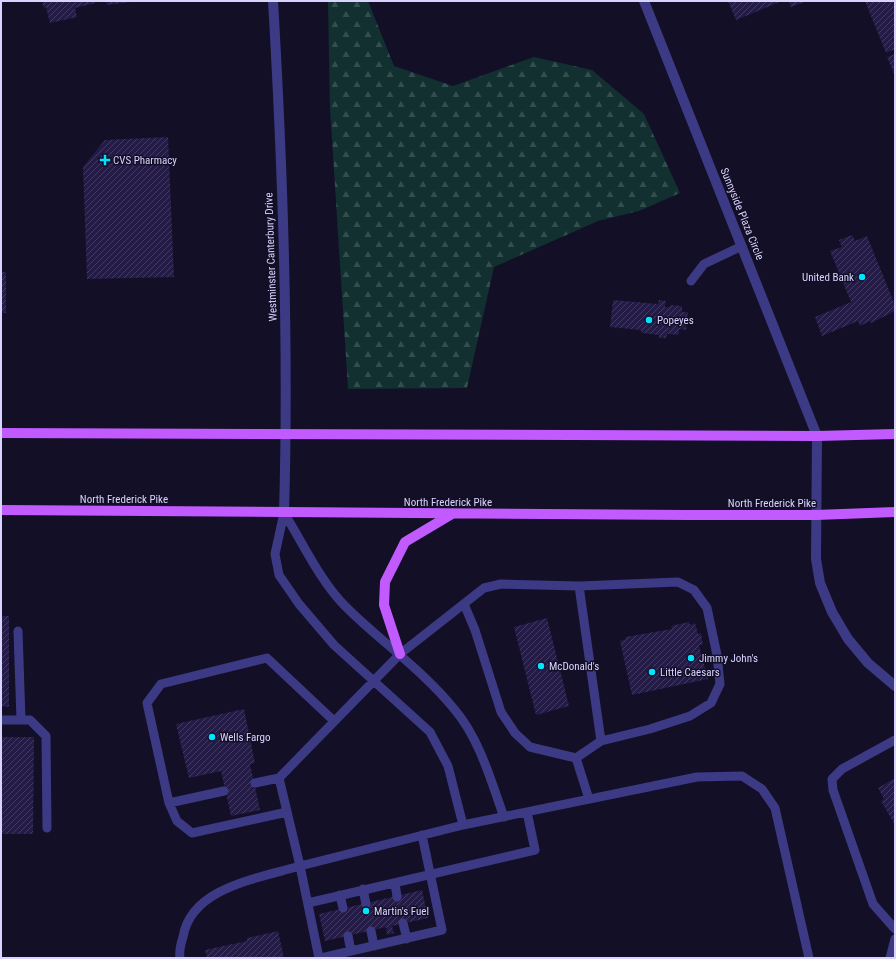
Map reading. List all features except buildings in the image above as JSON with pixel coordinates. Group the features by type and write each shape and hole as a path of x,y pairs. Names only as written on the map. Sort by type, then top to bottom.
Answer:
{"main road":[{"path":"1,434 286,436 818,436 895,434"},
{"name":"North Frederick Pike","path":"1,510 452,514 816,514 895,512"},
{"path":"400,654 384,605 385,582 405,542 452,514"}],"street":[{"name":"Westminster Canterbury Drive","path":"272,1 277,77 284,299 286,436 284,513"},
{"name":"Sunnyside Plaza Circle","path":"644,1 818,436"},
{"path":"818,436 816,559 820,583 832,612 848,639 868,663 895,686"}],"lane":[{"path":"691,281 704,264 742,246"},
{"path":"284,513 322,578 345,606 417,669 456,711 479,749 504,817"},
{"path":"284,513 275,554 279,575 299,604 334,644 430,732 448,766 463,825"},
{"path":"255,783 279,778 400,654 484,588 501,584 579,586 678,582 694,590 707,608 717,655 720,684 711,703 690,716 650,729 601,741 576,758 530,747 515,733 501,712 475,630 464,604"},
{"path":"579,586 601,741"},
{"path":"18,631 21,720"},
{"path":"287,812 192,833 177,821 169,803 147,703 160,684 267,658 334,720"},
{"path":"1,720 30,720 46,736 47,828"},
{"path":"895,740 842,769 832,779 833,790 873,904 895,929"},
{"path":"576,758 589,799"},
{"path":"180,958 184,929 199,905 227,887 300,866 463,825 697,777 742,776 762,789 775,808 810,958"},
{"path":"279,778 320,958 442,930 422,835"},
{"path":"169,803 224,791"},
{"path":"308,903 535,850 527,812"},
{"path":"395,883 397,897"},
{"path":"363,889 366,904"},
{"path":"340,895 343,908"},
{"path":"403,923 407,939"},
{"path":"371,932 374,946"},
{"path":"348,936 352,951"},
{"path":"890,958 895,938"}],"green space":[{"path":"328,1 368,1 394,66 453,86 534,57 592,70 644,114 680,193 639,211 598,221 494,267 467,388 348,389 330,108"}],"place":[{"name":"CVS Pharmacy","path":"105,160"},
{"name":"United Bank","path":"862,277"},
{"name":"Popeyes","path":"649,320"},
{"name":"Jimmy John's","path":"691,658"},
{"name":"McDonald's","path":"541,666"},
{"name":"Little Caesars","path":"652,672"},
{"name":"Wells Fargo","path":"212,737"},
{"name":"Martin's Fuel","path":"366,911"}]}
